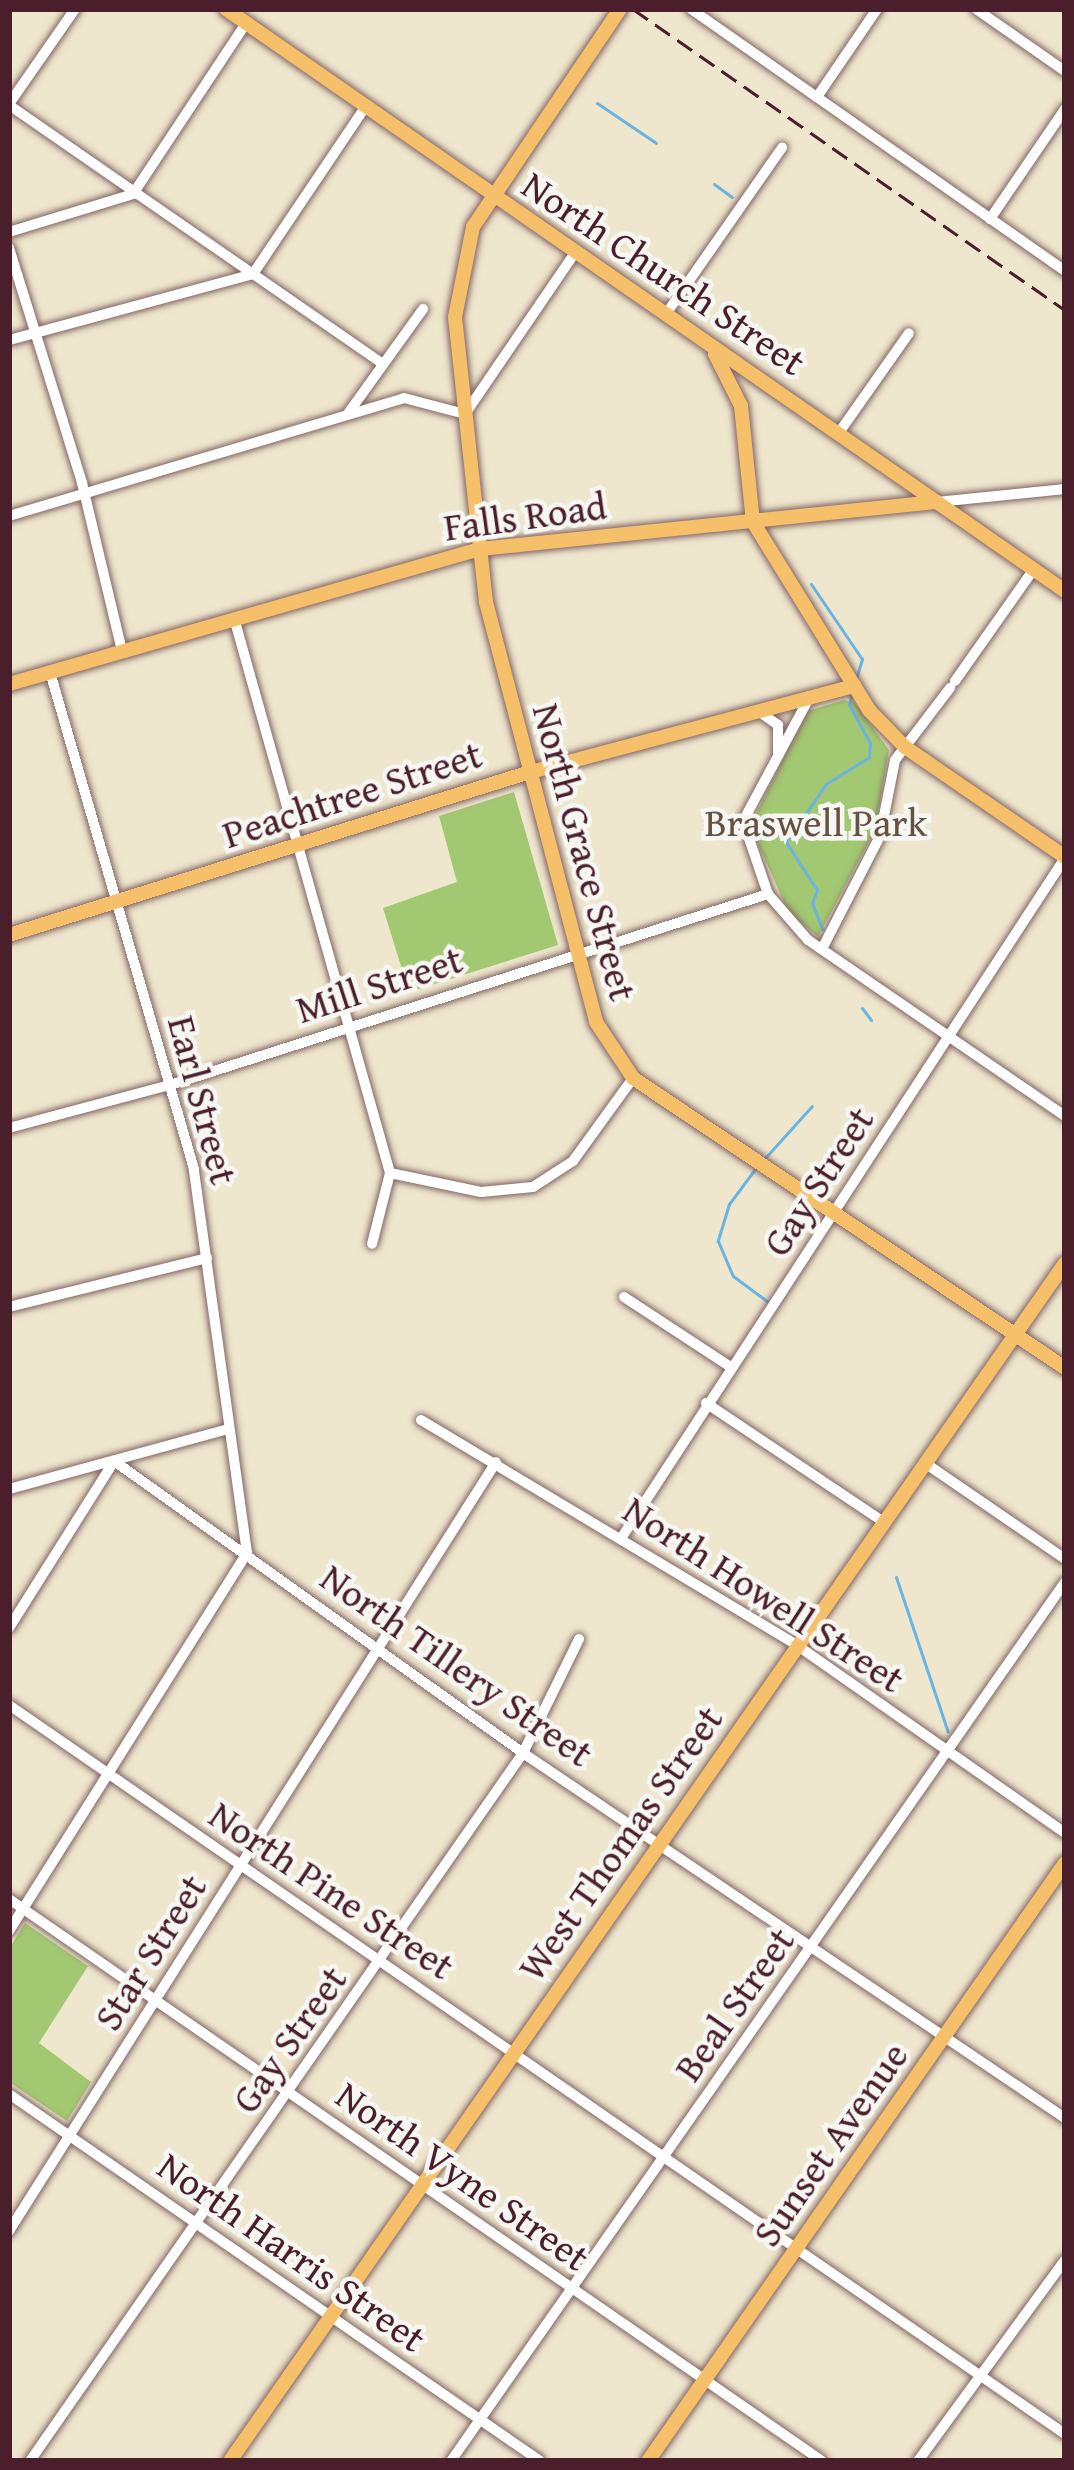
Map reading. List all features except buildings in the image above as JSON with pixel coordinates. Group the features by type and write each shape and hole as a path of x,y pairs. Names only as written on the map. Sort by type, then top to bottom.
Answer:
{"main road":[{"name":"North Church Street","path":"226,9 1065,591"},
{"name":"North Grace Street","path":"620,9 473,227 455,299 480,549 527,773 596,1022 633,1078 1065,1368"},
{"path":"702,339 724,365 741,405 753,522 855,686 905,747 1065,858"},
{"path":"741,405 758,388 824,424"},
{"name":"Falls Road","path":"9,684 480,549 936,502"},
{"name":"Peachtree Street","path":"9,935 527,773 855,686"},
{"name":"West Thomas Street","path":"230,2461 1065,1263"},
{"name":"Sunset Avenue","path":"648,2461 1065,1863"}],"street":[{"path":"75,9 9,105 380,362"},
{"path":"691,9 1064,267"},
{"path":"817,97 877,9"},
{"path":"976,9 1065,70"},
{"path":"9,232 133,194 246,23"},
{"path":"9,340 253,274 366,106"},
{"path":"990,219 1065,109"},
{"path":"666,314 782,148"},
{"path":"9,248 84,493 122,651"},
{"path":"9,516 404,398 465,414 575,253"},
{"path":"349,412 380,362 423,309"},
{"path":"838,434 909,333"},
{"name":"Falls Road","path":"936,502 1065,489"},
{"path":"822,949 880,836 905,747 1034,569"},
{"path":"234,619 390,1172 372,1244"},
{"name":"Earl Street","path":"50,672 170,1085 207,1258 247,1553"},
{"path":"808,700 742,831 768,894 789,924 822,949 1065,1116"},
{"path":"761,713 780,730 776,764"},
{"name":"Gay Street","path":"622,1537 729,1366 1065,858"},
{"name":"Mill Street","path":"9,1128 170,1085 576,950 768,894"},
{"path":"390,1172 481,1192 533,1187 573,1162 633,1078"},
{"path":"9,1307 207,1258"},
{"path":"625,1297 729,1366"},
{"path":"706,1403 884,1522"},
{"name":"North Howell Street","path":"421,1420 798,1646 1065,1833"},
{"path":"9,1489 228,1429"},
{"path":"9,1628 114,1461"},
{"name":"North Tillery Street","path":"114,1461 523,1753 662,1840 1065,2118"},
{"name":"Star Street","path":"9,2231 496,1462"},
{"path":"925,1463 1065,1559"},
{"path":"9,1931 247,1553"},
{"name":"Beal Street","path":"452,2461 1065,1582"},
{"name":"Gay Street","path":"30,2461 523,1753 578,1640"},
{"name":"North Pine Street","path":"9,1706 516,2051 1065,2434"},
{"name":"North Vyne Street","path":"9,1899 822,2461"},
{"name":"North Harris Street","path":"9,2094 540,2461"},
{"path":"918,2461 1065,2260"}],"green space":[{"name":"Braswell Park","path":"844,700 854,702 889,750 875,830 818,937 789,913 750,826 807,711"},
{"path":"514,792 558,945 409,992 383,908 457,882 439,816"},
{"path":"25,1923 88,1966 39,2043 91,2082 67,2121 9,2082 9,1949"}],"waterway":[{"path":"597,103 656,143"},
{"path":"714,184 732,197"},
{"path":"811,584 862,659 856,679"},
{"path":"822,929 812,903 817,890 786,842 826,784 869,757 870,743 849,705 852,694"},
{"path":"862,1008 871,1020"},
{"path":"765,1158 812,1106"},
{"path":"755,1169 729,1204 718,1241 733,1276 768,1302"},
{"path":"896,1577 948,1732"}],"railway":[{"path":"633,9 1065,310"}]}
